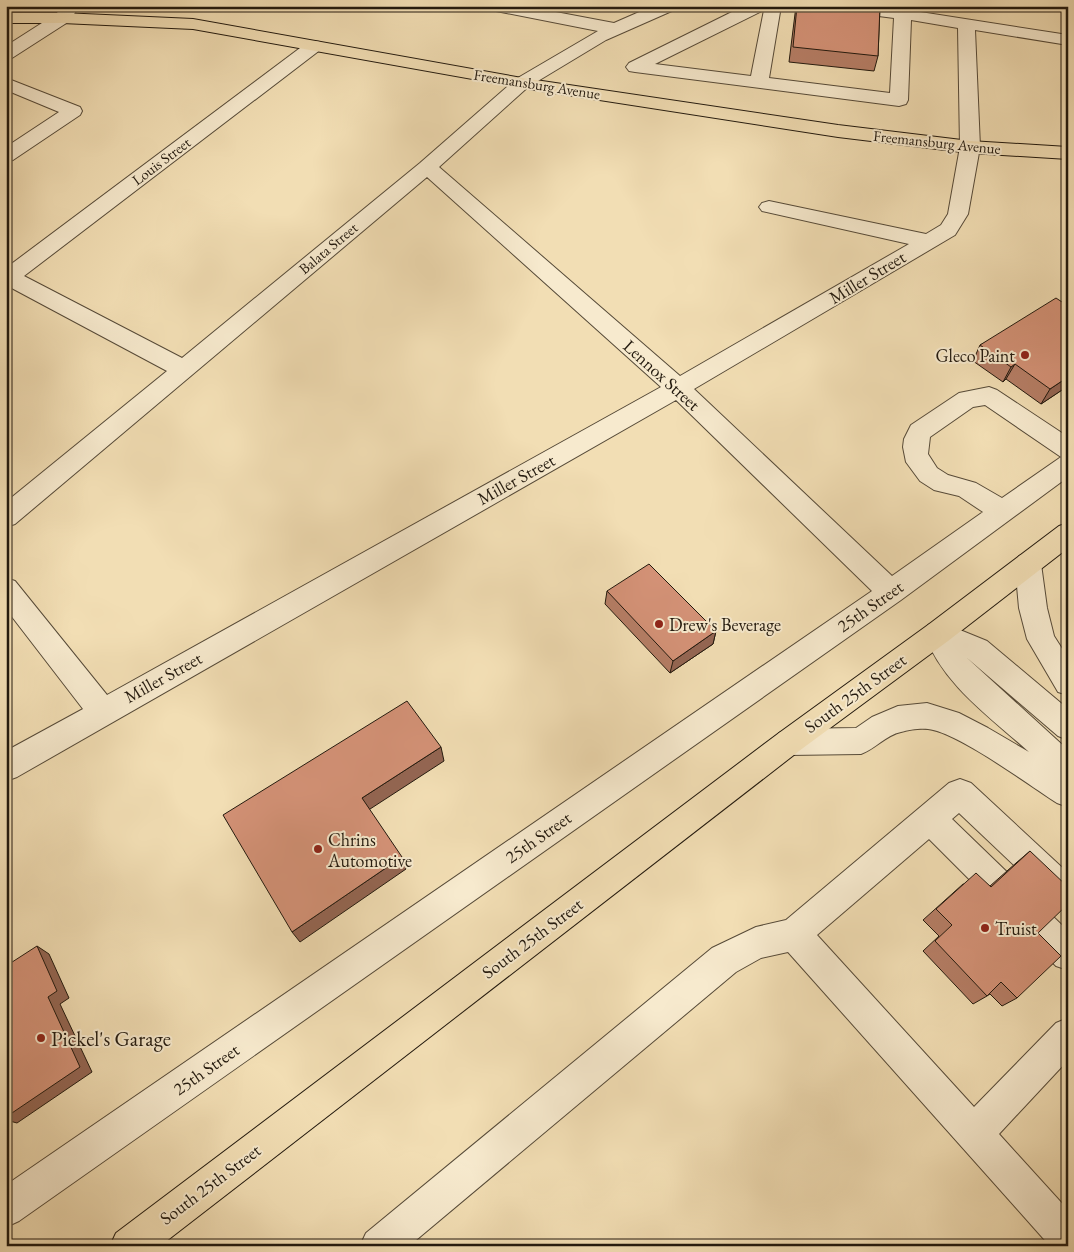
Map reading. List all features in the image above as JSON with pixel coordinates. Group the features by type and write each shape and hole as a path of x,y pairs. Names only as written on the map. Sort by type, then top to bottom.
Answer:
{"main road":[{"name":"Freemansburg Avenue","path":"6,18 67,12 193,24 522,83 838,131 970,147 1068,153"},
{"path":"938,633 1068,533"},
{"name":"South 25th Street","path":"129,1246 789,742 938,633"}],"street":[{"path":"496,6 616,29"},
{"name":"Balata Street","path":"6,517 426,167 522,83 600,36 668,6"},
{"path":"758,6 635,67 899,100 904,14"},
{"path":"759,83 773,6"},
{"path":"840,6 904,14 1068,40"},
{"path":"6,54 67,12"},
{"name":"Miller Street","path":"6,767 102,711 678,388 948,230 958,214 970,147 966,24"},
{"name":"Louis Street","path":"7,276 314,46"},
{"path":"6,83 73,111 6,156"},
{"name":"Lennox Street","path":"426,167 678,388 891,592"},
{"path":"769,208 928,241"},
{"path":"7,276 183,369"},
{"path":"1002,512 978,495 961,486 934,479 924,470 917,459 915,450 916,439 920,431 967,399 988,396 1068,450"},
{"name":"25th Street","path":"6,1208 891,592 1068,464"},
{"path":"1028,564 1033,608 1042,639 1068,683"},
{"path":"6,589 102,711"},
{"path":"938,633 978,649 1068,726"},
{"path":"938,633 947,652 960,671 1068,769"},
{"path":"789,742 861,741 882,726 898,719 927,716 949,722 978,737 1068,793"},
{"path":"379,1246 724,960 756,942 794,934 960,793 1068,895"},
{"path":"920,827 1068,954"},
{"path":"794,934 1068,1238"},
{"path":"974,1134 1068,1035"}],"building":[{"path":"797,6 880,6 878,56 793,47"},
{"name":"Gleco Paint","path":"1056,298 1068,306 1068,377 1050,389 1015,364 1011,367 980,345"},
{"name":"Drew's Beverage","path":"649,564 716,631 673,661 607,591"},
{"name":"Chrins Automotive","path":"407,701 441,747 362,798 402,857 292,932 223,815"},
{"name":"Truist","path":"1030,851 1068,887 1068,904 1038,933 1061,956 1017,998 1001,982 987,996 935,941 952,925 936,909 976,873 991,887"},
{"name":"Pickel's Garage","path":"37,946 57,991 48,997 80,1067 6,1117 6,966"}],"place":[{"name":"Gleco Paint","path":"1025,355"},
{"name":"Drew's Beverage","path":"659,624"},
{"name":"Chrins Automotive","path":"318,849"},
{"name":"Truist","path":"985,928"},
{"name":"Pickel's Garage","path":"41,1038"}]}
